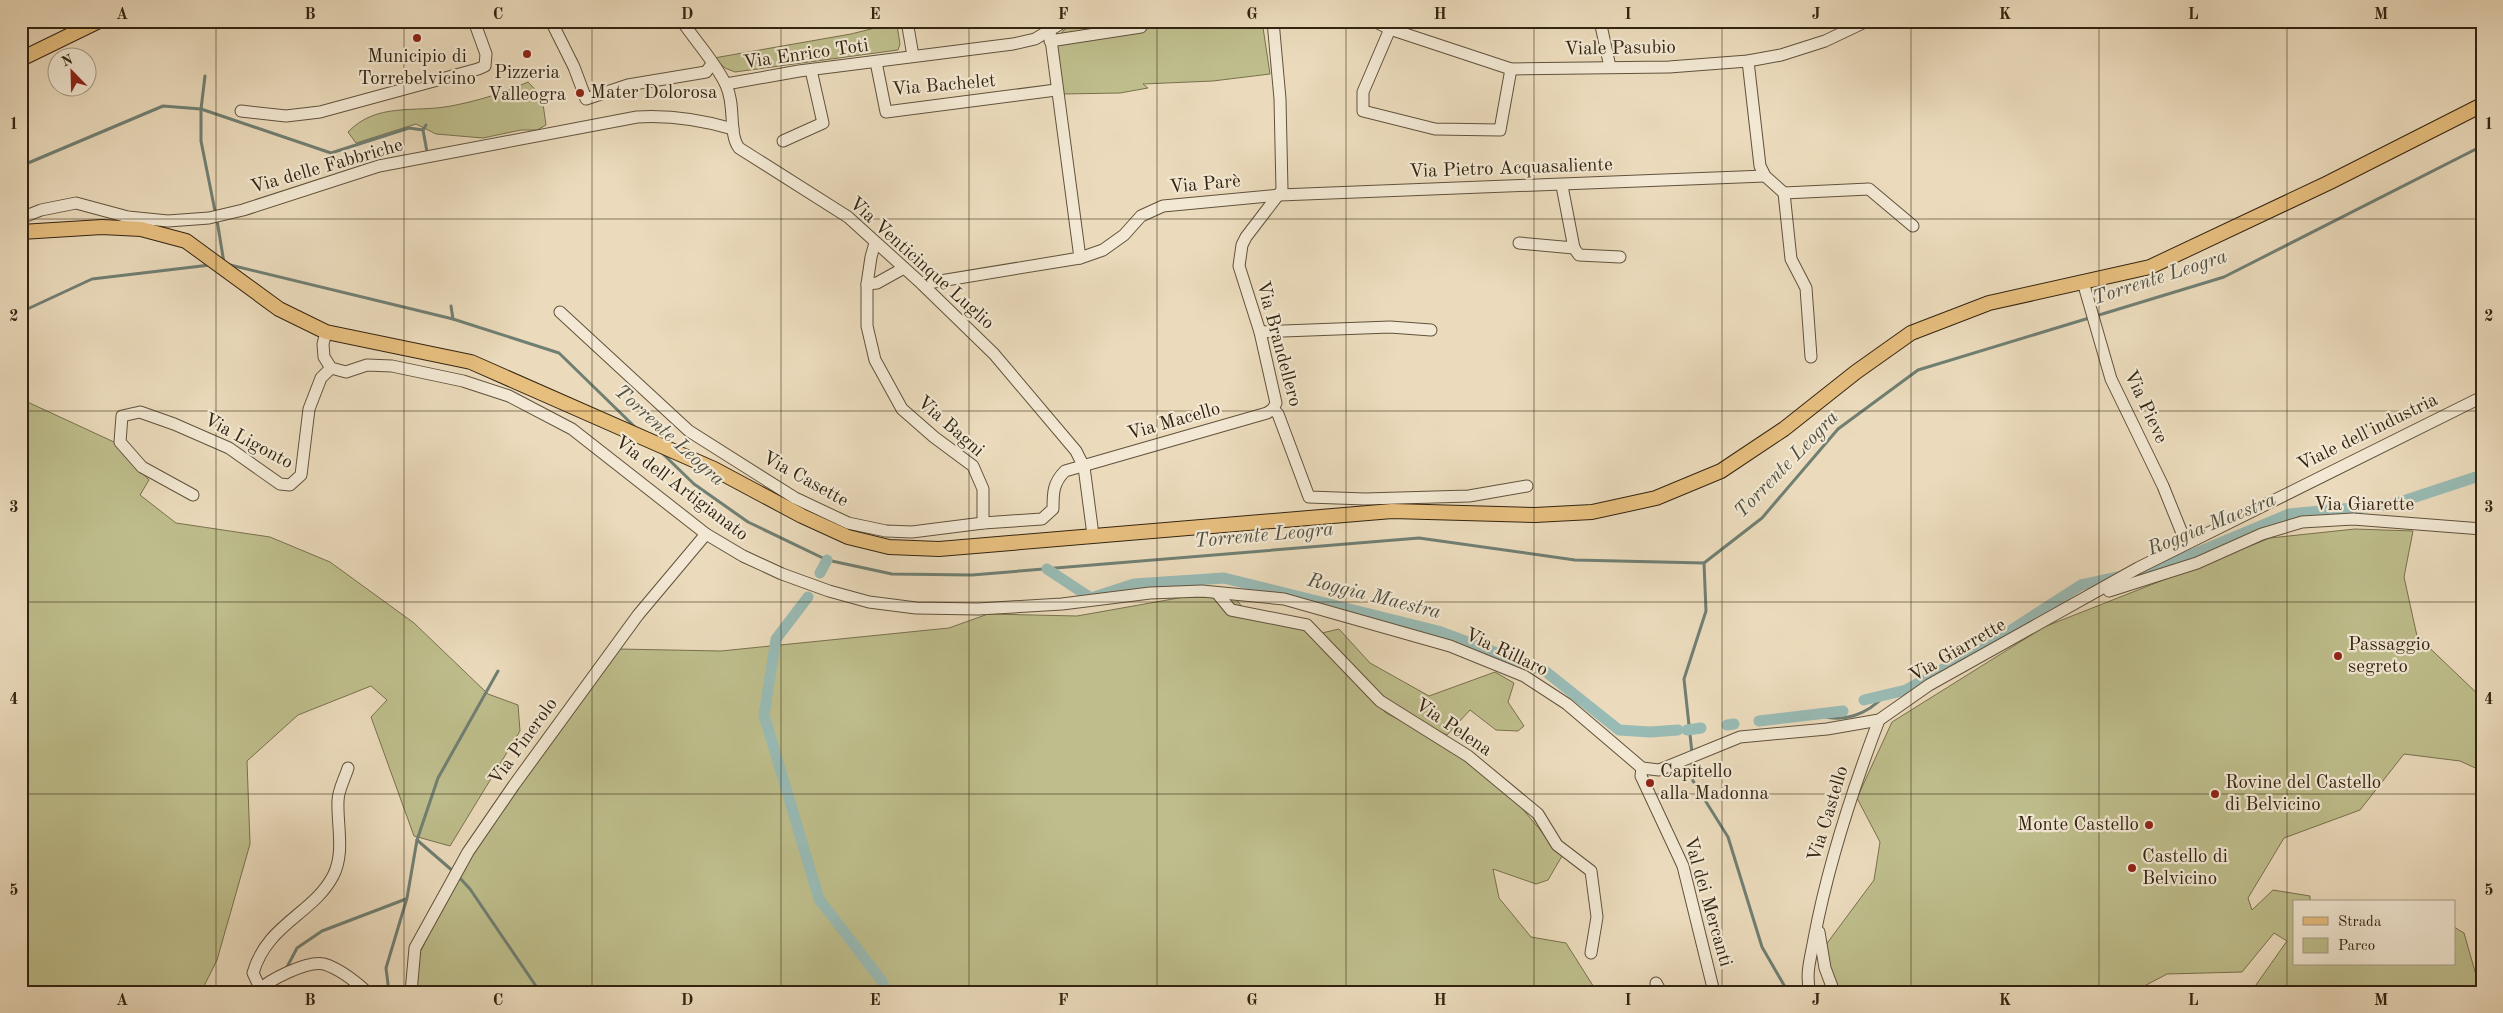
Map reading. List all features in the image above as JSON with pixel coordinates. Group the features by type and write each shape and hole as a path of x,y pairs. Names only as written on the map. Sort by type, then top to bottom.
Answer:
{"main road":[{"path":"21,59 97,22"},
{"path":"21,232 102,226 141,229 186,241 292,316 326,332 470,362 714,469 802,516 848,537 889,547 939,549 1392,511 1535,515 1578,513 1592,512 1656,498 1721,471 1784,429 1856,372 1911,333 1989,303 2150,267 2328,183 2482,105"}],"street":[{"path":"240,111 286,116 320,112 478,69 485,66 486,54 474,21"},
{"path":"551,21 574,67 586,99 628,85 706,72 712,64"},
{"name":"Via Venticinque Luglio","path":"682,21 726,84 733,105 733,136 739,148 848,217 922,284 994,354 1076,451 1084,467 1093,535"},
{"path":"907,21 913,56"},
{"name":"Via Enrico Toti","path":"726,84 811,70 1013,44 1050,37 1065,21"},
{"path":"1273,21 1280,98 1283,182 1280,195"},
{"name":"Viale Pasubio","path":"1374,21 1390,29 1511,69 1669,67 1748,61 1781,55 1825,41 1867,21"},
{"path":"1600,21 1610,67"},
{"path":"1080,258 1050,37 1141,27"},
{"path":"1390,29 1363,92 1363,111 1435,130 1500,130 1511,69"},
{"path":"1748,61 1760,166 1765,176 1784,193 1791,259 1806,288 1811,356"},
{"name":"Via Bachelet","path":"876,62 886,112 1020,99 1056,90"},
{"path":"783,141 823,123 811,70"},
{"name":"Via delle Fabbriche","path":"21,218 41,210 76,203 128,217 168,221 209,218 243,210 379,166 637,117 658,116 713,123 733,129"},
{"name":"Via Pietro Acquasaliente","path":"1258,199 1280,195 1562,186 1765,176"},
{"path":"1562,186 1574,248 1579,255 1620,257"},
{"path":"1784,193 1869,189 1913,226"},
{"name":"Via Brandellero","path":"1280,195 1246,237 1240,256 1242,279 1260,332 1276,403 1274,409 1278,414 1309,497 1365,499 1469,496 1527,486"},
{"name":"Via Parè","path":"922,284 1080,258 1103,250 1124,235 1141,216 1163,206 1258,199"},
{"path":"1519,242 1574,248"},
{"name":"Via Bagni","path":"876,243 871,257 867,284 867,326 875,360 902,408 934,437 973,466 983,489 982,523"},
{"path":"867,284 884,280 904,268"},
{"name":"Via Pieve","path":"2083,282 2111,378 2163,486 2186,543"},
{"name":"Via Casette","path":"560,312 689,431 795,498 848,523 886,531 912,532 982,523 1042,519 1053,509 1053,490 1057,479 1065,471 1084,467"},
{"path":"1260,332 1390,327 1430,330"},
{"path":"326,332 323,344 324,357 331,368"},
{"name":"Via dell'Artigianato","path":"331,368 346,372 367,365 392,366 463,381 509,396 572,429 706,534 743,556 782,574 869,602 916,608 978,609 1062,604 1150,593"},
{"name":"Via Ligonto","path":"194,495 142,467 120,442 122,416 140,412 174,424 229,448 280,484 290,485 301,475 312,401 321,378 331,368"},
{"name":"Viale dell'industria","path":"2057,614 2186,543 2482,397"},
{"name":"Via Macello","path":"1084,467 1267,414 1274,409"},
{"name":"Via Giarette","path":"2079,602 2197,563 2262,534 2302,522 2353,519 2482,529"},
{"name":"Via Pinerolo","path":"411,992 415,948 454,876 514,785 638,615 706,534"},
{"name":"Via Rillaro","path":"1150,593 1217,593 1284,600 1450,646 1524,676 1568,704 1642,768"},
{"name":"Via Pelena","path":"1217,593 1231,610 1307,625 1380,702 1468,756 1538,814 1557,845 1591,870 1597,917 1591,953"},
{"name":"Via Giarrette","path":"1879,720 1929,685 2057,614"},
{"path":"1642,768 1659,770 1740,737 1827,729 1879,720"},
{"name":"Via Castello","path":"1810,992 1807,980 1818,920 1849,799 1879,720"},
{"path":"348,768 338,798 340,858 332,878 314,898 283,925 258,956 253,973 259,990 276,978 322,963 343,974 367,992"},
{"name":"Val dei Mercanti","path":"1642,768 1641,776 1683,866 1714,992"},
{"name":"Via Castello","path":"1818,920 1825,968 1834,992"}],"green space":[{"path":"1074,21 1262,21 1270,74 1213,81 1143,84 1148,88 1120,93 1062,94 1056,47 1059,35"},
{"path":"895,23 900,44 898,50 735,72 725,68 714,58 851,34"},
{"path":"528,82 546,101 543,104 546,125 537,130 521,130 483,138 436,134 416,124 356,143 348,132 371,116 384,112 461,104 500,93"},
{"path":"21,399 114,442 149,480 140,495 176,523 270,537 330,562 414,623 488,694 518,705 520,731 450,846 414,836 371,717 387,700 371,686 298,715 247,761 250,844 217,960 201,992 21,992"},
{"path":"2355,529 2413,531 2404,577 2417,636 2482,698 2482,771 2460,761 2404,754 2360,810 2284,838 2248,898 2252,910 2273,890 2310,896 2310,900 2293,900 2293,966 2456,966 2456,928 2464,933 2478,982 2477,992 2251,992 2287,941 2274,933 2242,972 2167,974 2133,992 1835,992 1822,950 1874,880 1880,842 1857,798 1892,722 2044,627 2270,538"},
{"path":"1184,597 1235,598 1253,620 1312,630 1386,713 1485,764 1562,856 1548,880 1536,884 1493,869 1499,898 1531,937 1566,943 1597,992 416,992 417,958 466,862 617,649 721,651 949,628 988,614 1077,616"},
{"path":"1339,629 1370,663 1429,696 1495,672 1514,683 1508,702 1524,726 1518,731 1496,730 1470,710 1447,735 1396,713 1322,633"}],"waterway":[{"path":"205,76 201,109 201,141 215,211"},
{"path":"21,166 163,106 201,109 331,153 409,128 423,130"},
{"path":"426,125 423,130 427,152"},
{"name":"Torrente Leogra","path":"662,453 694,484 748,522 827,560 892,574 972,575 1419,538 1575,560 1704,563 1762,518 1838,429 1918,370 2224,277 2482,146"},
{"path":"217,220 224,263"},
{"name":"Torrente Leogra","path":"226,264 453,319 559,353 637,429"},
{"name":"Torrente Leogra","path":"21,312 92,279 210,265"},
{"path":"451,306 453,319"},
{"name":"Roggia Maestra","path":"1864,700 1906,690 2002,636 2081,585 2160,568 2289,514 2394,504 2482,475"},
{"path":"820,573 827,560"},
{"path":"1692,753 1684,679 1706,611 1704,563"},
{"name":"Roggia Maestra","path":"1047,569 1091,598 1134,584 1224,578 1438,631 1545,671 1619,730 1650,732 1678,730"},
{"path":"808,597 776,639 764,715 819,899 881,980 887,992"},
{"path":"389,992 386,968 407,898 417,840 438,778 498,671"},
{"path":"1817,714 1836,718 1854,716 1870,708 1885,695"},
{"name":"Roggia Maestra","path":"1759,721 1843,711"},
{"name":"Roggia Maestra","path":"1727,725 1734,724"},
{"name":"Roggia Maestra","path":"1687,730 1701,728"},
{"path":"1692,759 1693,781 1728,837 1762,947 1788,992"},
{"path":"417,840 454,872"},
{"path":"458,876 470,889 540,992"},
{"path":"286,969 297,948 322,931 406,899"},
{"path":"270,992 277,982"}],"place":[{"name":"Municipio di Torrebelvicino","path":"417,38"},
{"name":"Pizzeria Valleogra","path":"527,54"},
{"name":"Mater Dolorosa","path":"580,93"},
{"name":"Passaggio segreto","path":"2338,656"},
{"name":"Capitello alla Madonna","path":"1650,783"},
{"name":"Rovine del Castello di Belvicino","path":"2215,794"},
{"name":"Monte Castello","path":"2149,825"},
{"name":"Castello di Belvicino","path":"2132,868"}]}
